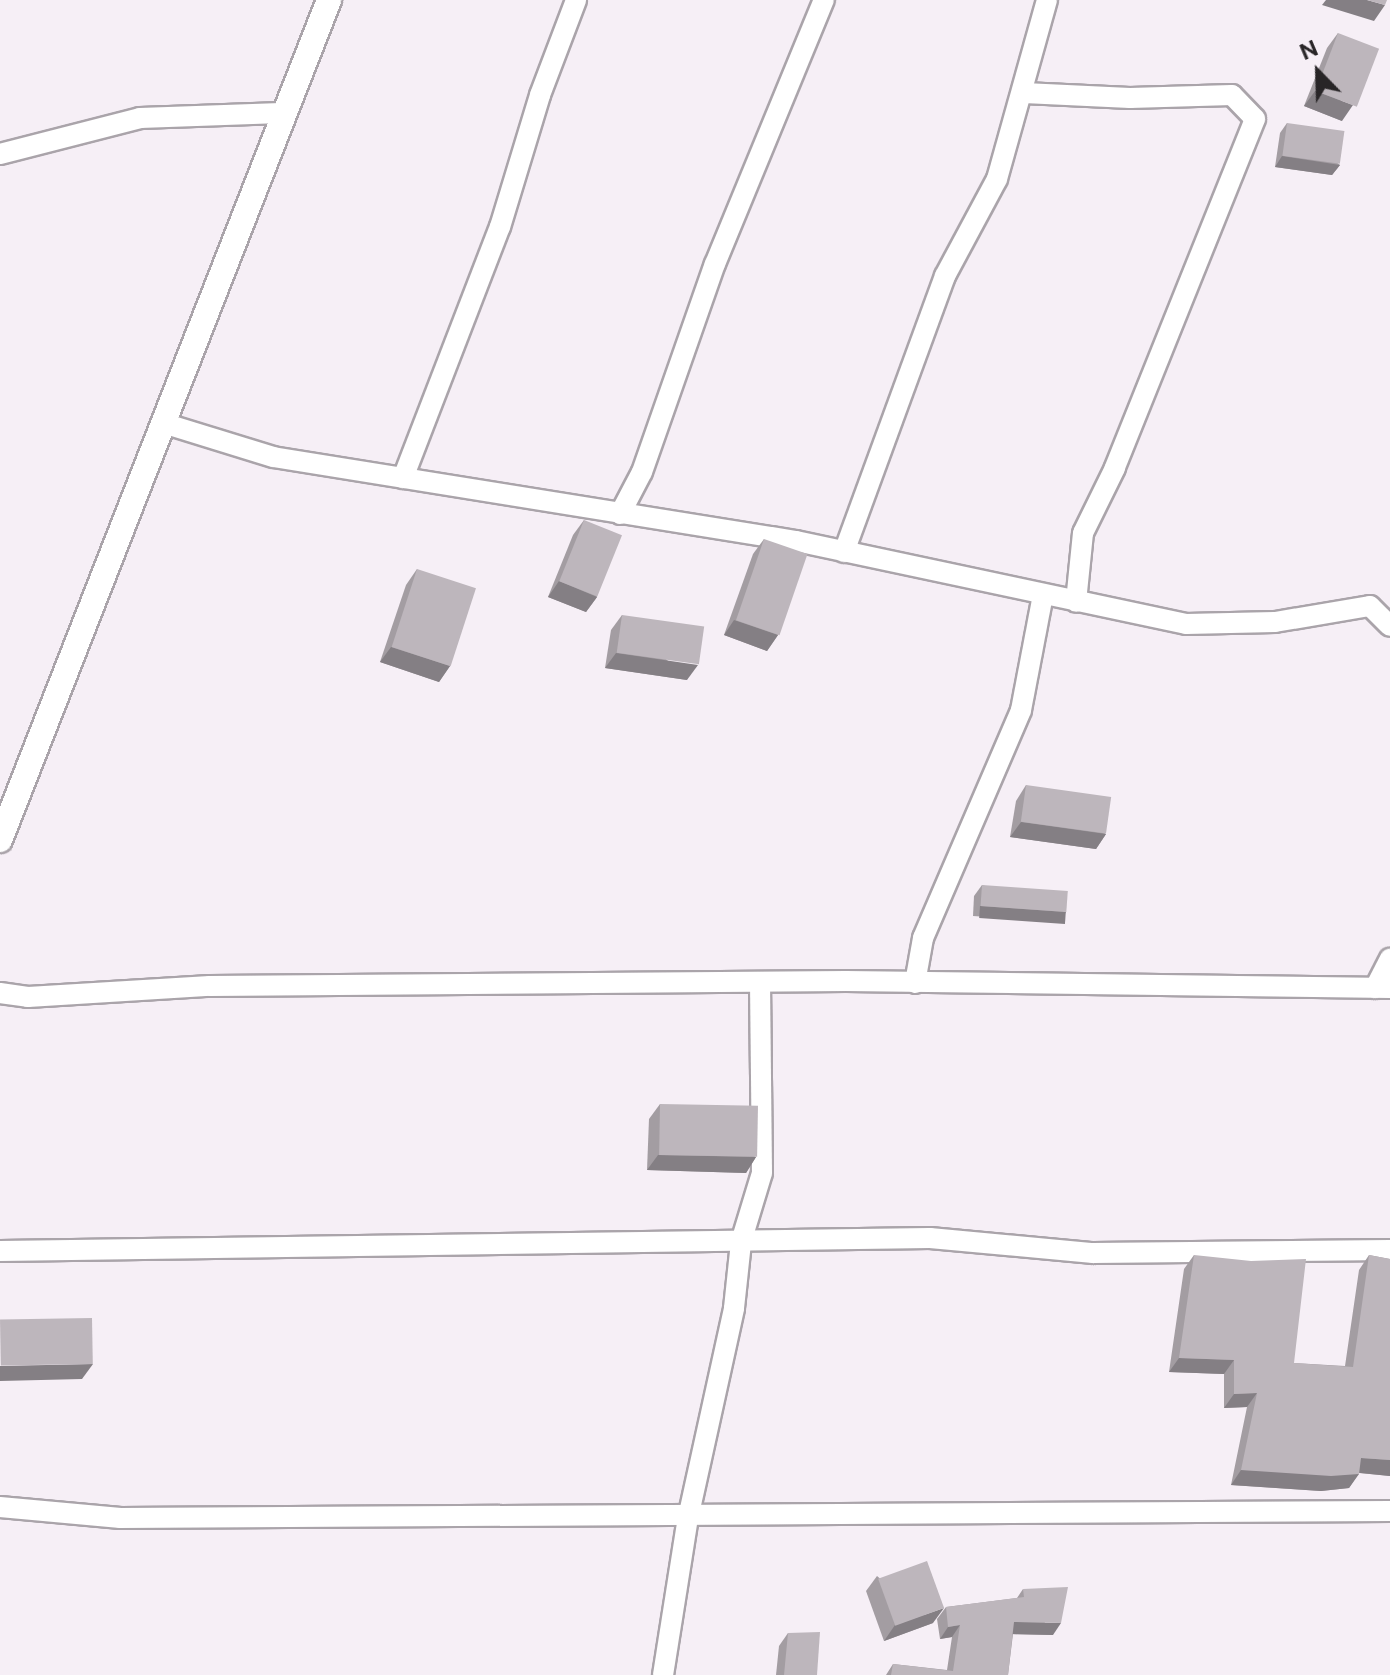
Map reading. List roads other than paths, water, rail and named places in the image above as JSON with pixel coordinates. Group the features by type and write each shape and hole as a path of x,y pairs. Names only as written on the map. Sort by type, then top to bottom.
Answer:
{"street":[{"path":"0,840 166,424 281,113 329,0"},
{"path":"403,478 500,227 540,95 576,0"},
{"path":"620,514 642,472 715,264 824,0"},
{"path":"844,552 945,276 997,179 1024,93 1047,0"},
{"path":"1024,93 1130,98 1232,95 1255,119 1115,468 1083,533 1076,602"},
{"path":"0,154 140,118 281,113"},
{"path":"166,424 273,457 844,552 1186,624 1275,622 1370,606 1390,626"},
{"path":"915,983 923,938 1021,710 1043,595"},
{"path":"0,993 28,997 210,986 760,982 1383,988 1390,959"},
{"path":"663,1675 688,1518 734,1308 741,1242 762,1173 760,982"},
{"path":"0,1251 930,1238 1093,1253 1390,1250"},
{"path":"0,1507 120,1518 534,1512 688,1518 1122,1509 1390,1511"}]}
